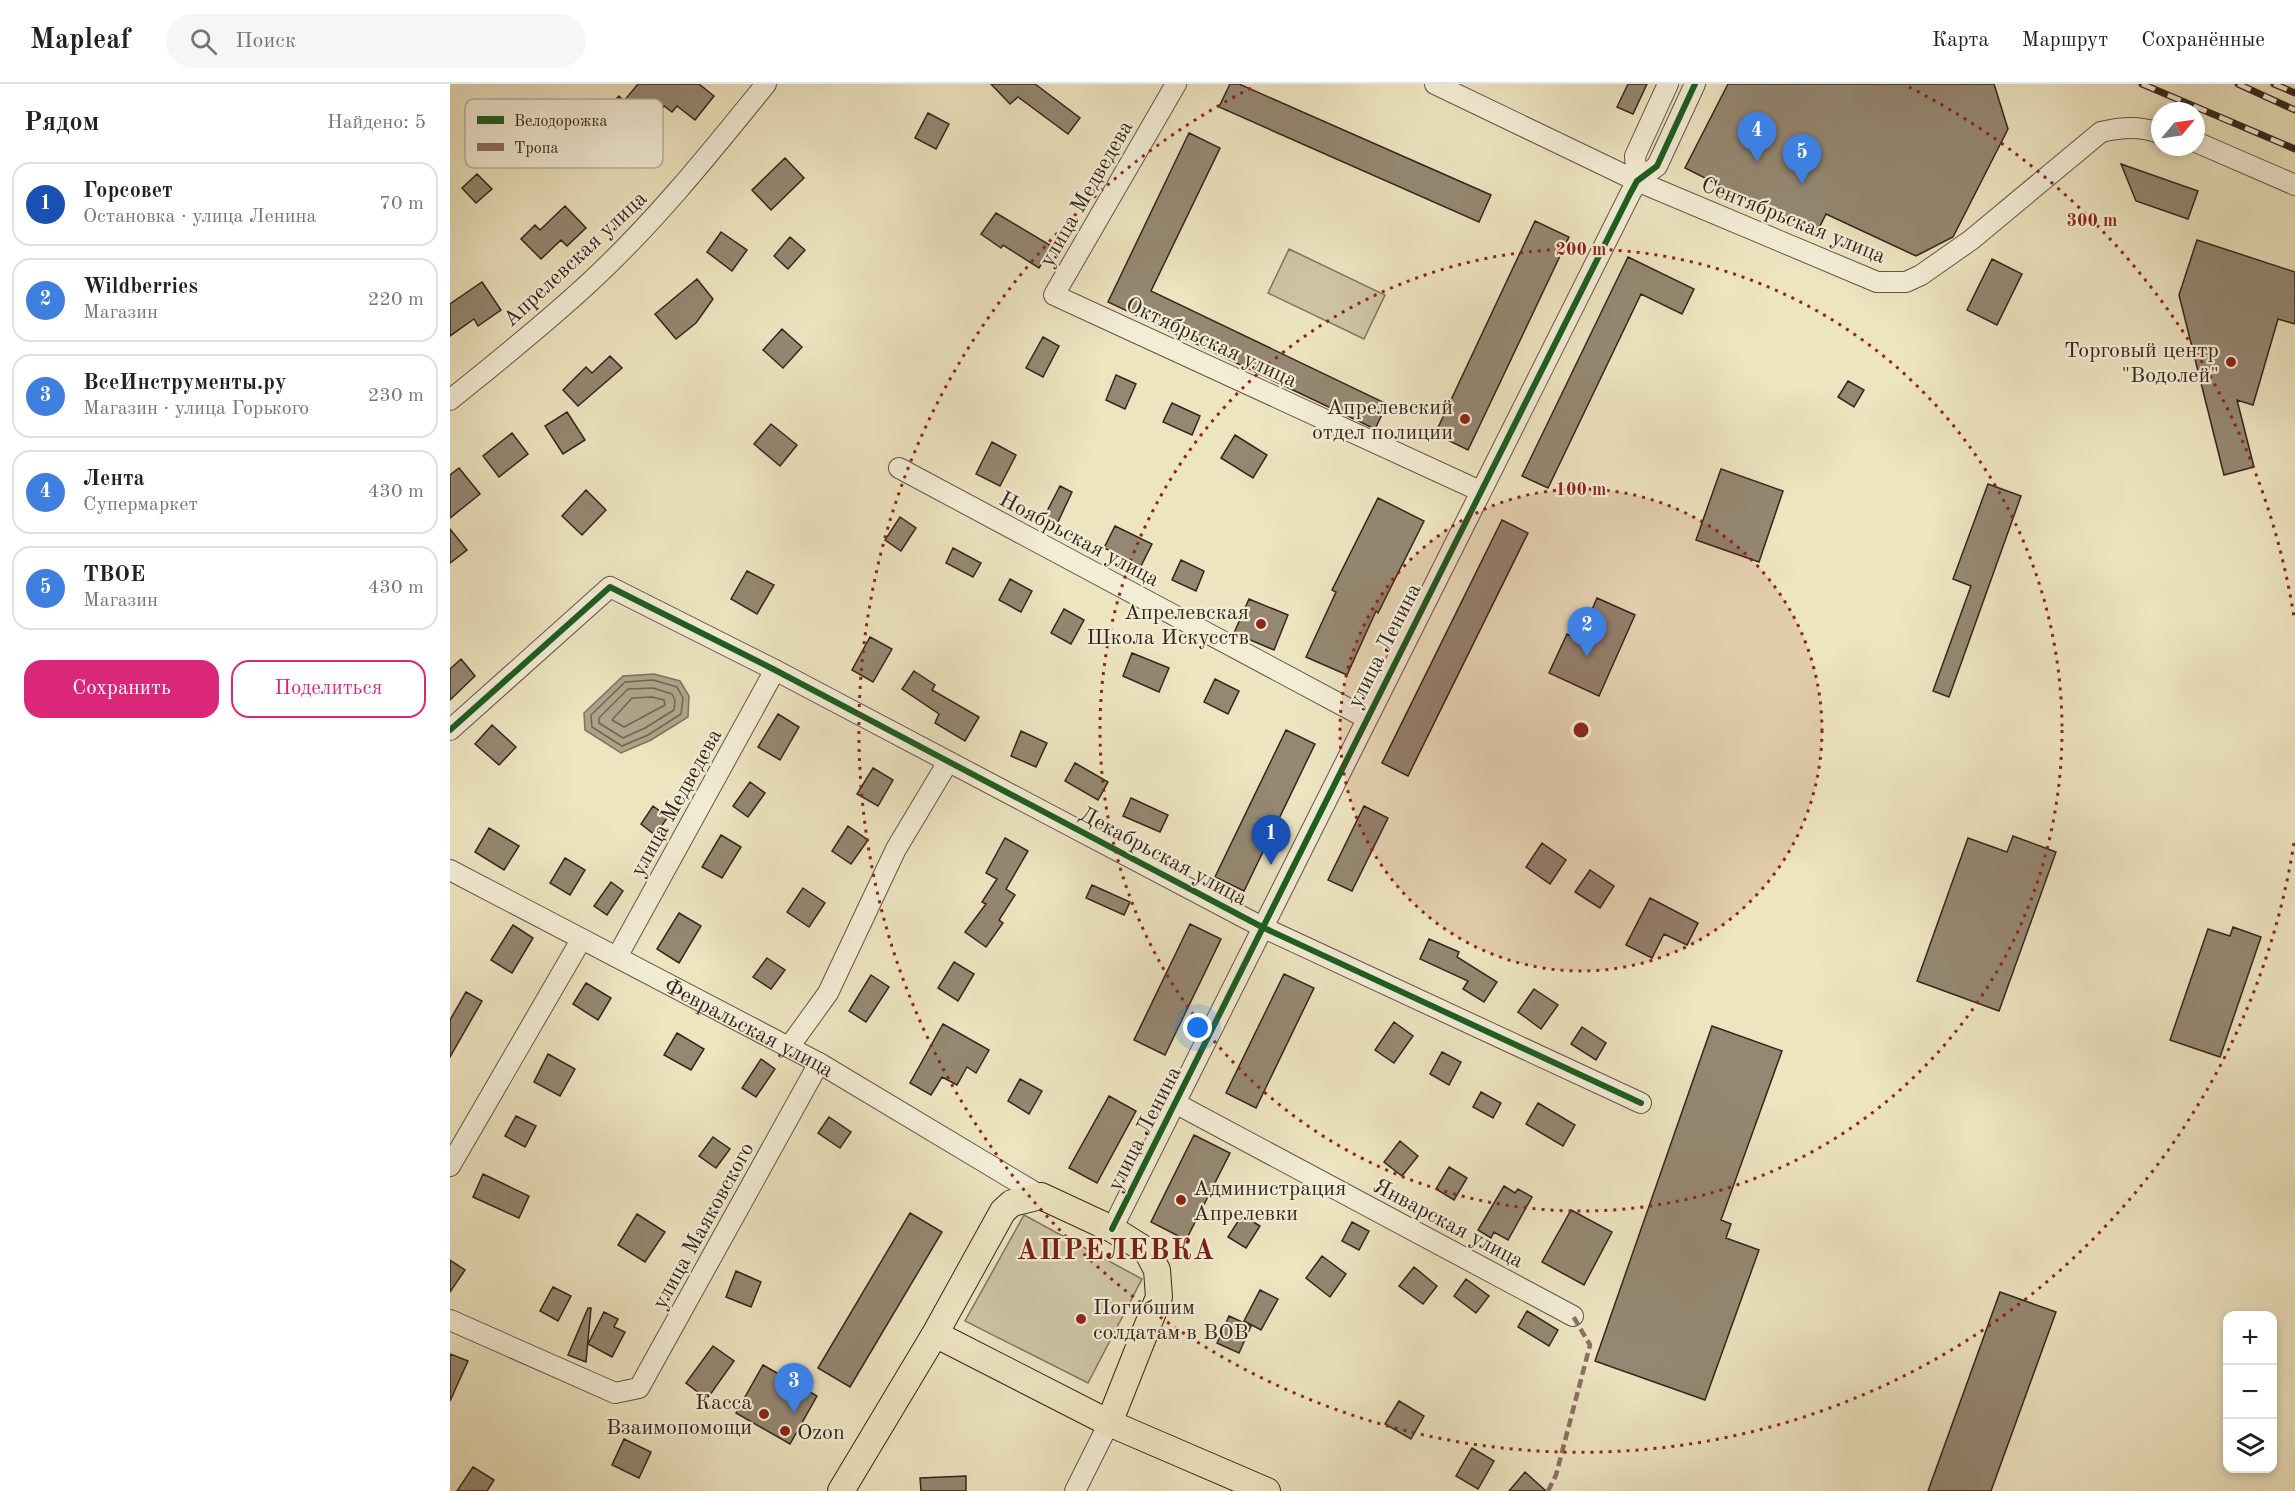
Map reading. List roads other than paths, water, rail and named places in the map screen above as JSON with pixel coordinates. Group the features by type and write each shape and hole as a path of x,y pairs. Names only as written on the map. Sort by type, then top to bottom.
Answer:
{"main road":[{"path":"841,1491 935,1334 1003,1211 1012,1203 1041,1196 1112,1229 1147,1251 1157,1270 1159,1297 1108,1423"},
{"path":"935,1334 1108,1423 1267,1491"}],"street":[{"name":"Апрелевская улица","path":"450,400 543,325 636,236 681,188 766,84"},
{"name":"улица Медведева","path":"1054,295 1176,84"},
{"name":"Сентябрьская улица","path":"1435,84 1637,181 1877,282 1906,282 1921,275 1971,240 2102,132 2121,127 2151,131"},
{"name":"улица Ленина","path":"1637,181 1635,156 1668,84"},
{"name":"улица Ленина","path":"1112,1229 1637,181 1657,166 1695,84"},
{"path":"2205,146 2295,185"},
{"name":"Октябрьская улица","path":"1054,295 1480,491"},
{"name":"Ноябрьская улица","path":"899,468 1366,718"},
{"name":"Декабрьская улица","path":"450,730 610,587 774,670 1262,927 1641,1103"},
{"name":"улица Медведева","path":"617,957 774,670"},
{"path":"789,1047 828,993 896,849 948,762"},
{"name":"Февральская улица","path":"450,870 819,1063 1041,1196"},
{"path":"450,1166 581,940"},
{"name":"улица Маяковского","path":"450,1320 615,1393 639,1388 819,1063"},
{"name":"Январская улица","path":"1175,1103 1573,1316"},
{"path":"1075,1491 1108,1423"}],"water":[{"path":"654,674 680,681 689,696 688,717 651,740 621,753 585,730 584,713 623,676"}],"railway":[{"path":"2142,84 2295,149"},
{"path":"2238,84 2295,110"},
{"path":"2274,84 2295,93"}],"place":[{"name":"Лента","path":"1757,162"},
{"name":"ТВОЕ","path":"1802,184"},
{"name":"Торговый центр \"Водолей\"","path":"2231,362"},
{"name":"Апрелевский отдел полиции","path":"1465,419"},
{"name":"Апрелевская Школа Искусств","path":"1261,624"},
{"name":"Wildberries","path":"1587,657"},
{"name":"Горсовет","path":"1271,865"},
{"name":"Администрация Апрелевки","path":"1181,1200"},
{"name":"Погибшим солдатам в ВОВ","path":"1081,1319"},
{"name":"ВсеИнструменты.ру","path":"794,1413"},
{"name":"Касса Взаимопомощи","path":"764,1414"},
{"name":"Ozon","path":"785,1431"}],"district":[{"name":"АПРЕЛЕВКА","path":"1116,1249"}]}
